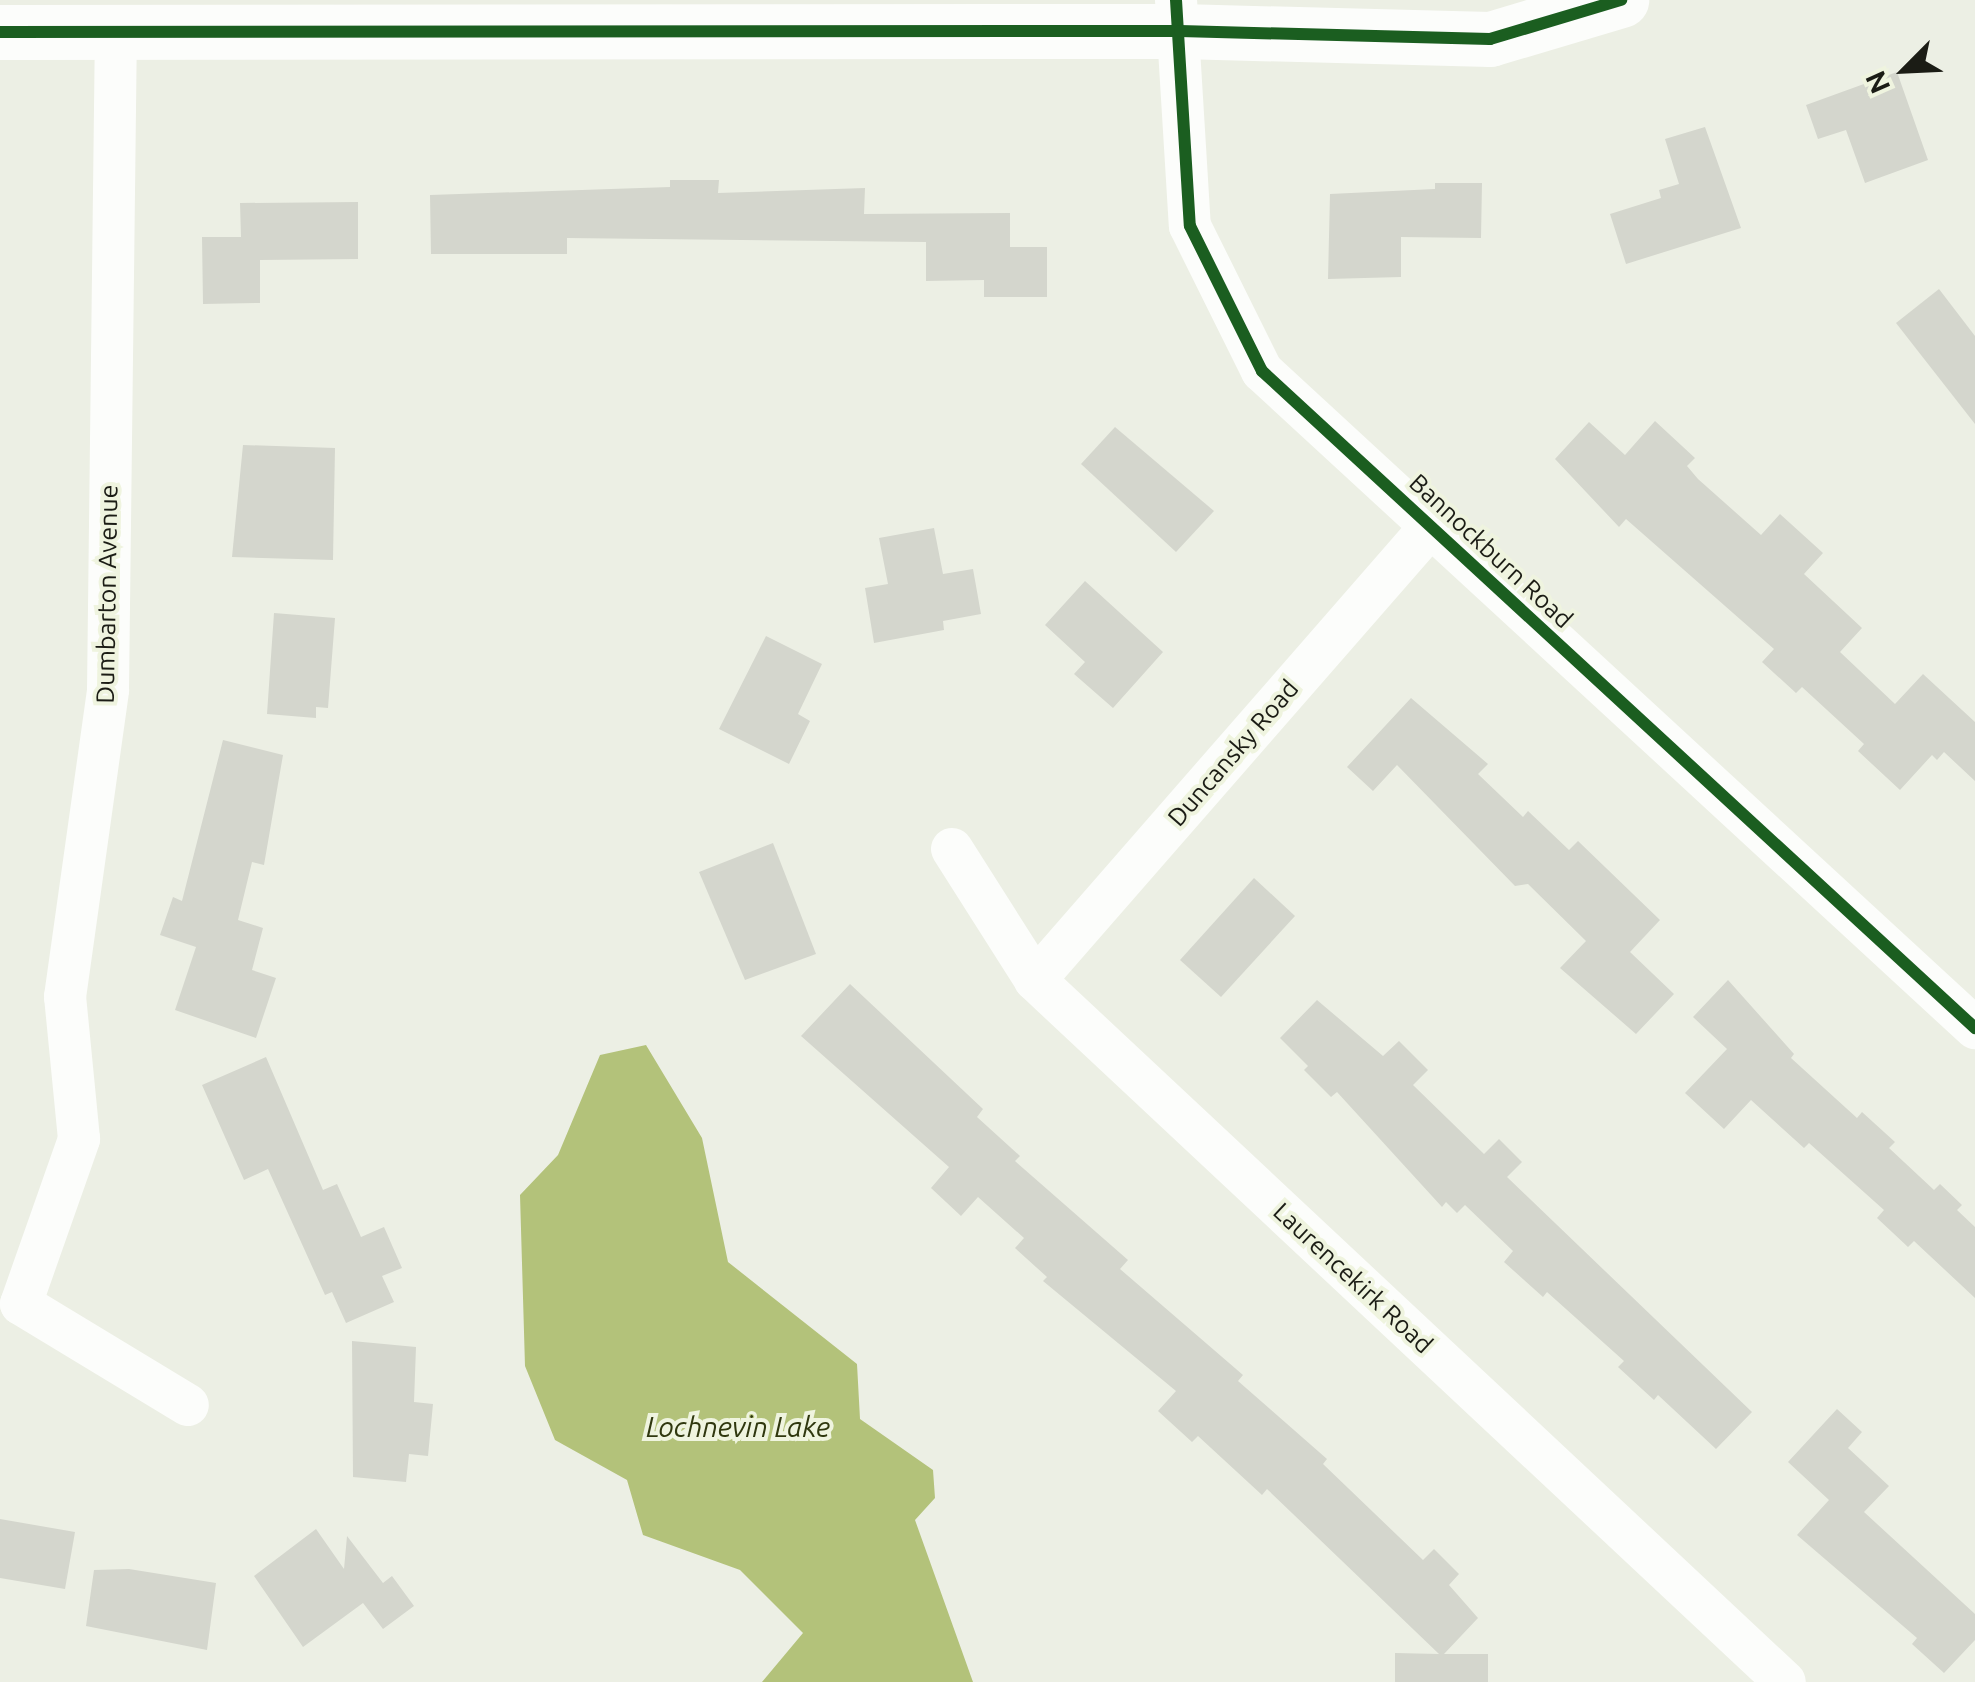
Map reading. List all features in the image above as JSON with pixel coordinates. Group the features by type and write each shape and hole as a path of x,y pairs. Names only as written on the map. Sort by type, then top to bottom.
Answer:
{"street":[{"path":"0,32 1178,15 1490,39 1621,0"},
{"name":"Bannockburn Road","path":"1178,15 1190,226 1262,371 1975,1028"},
{"name":"Dumbarton Avenue","path":"11,1306 79,1139 65,997 108,690 116,30"},
{"name":"Duncansky Road","path":"1035,980 1431,526"},
{"name":"Laurencekirk Road","path":"952,849 1035,980 1785,1682"},
{"path":"11,1306 188,1405"}],"water":[{"name":"Lochnevin Lake","path":"646,1045 702,1138 728,1262 857,1364 860,1419 933,1470 935,1498 915,1520 973,1682 762,1682 803,1633 740,1570 643,1535 627,1480 555,1440 525,1366 520,1195 558,1155 600,1055"}],"building":[{"path":"1897,72 1928,160 1865,183 1846,130 1818,139 1806,105"},
{"path":"1705,127 1741,228 1626,264 1610,214 1661,198 1659,190 1679,184 1665,139"},
{"path":"670,180 719,180 718,193 865,188 864,214 1010,213 1010,247 1047,247 1047,297 984,297 984,280 926,281 926,242 567,238 567,254 431,254 430,195 670,187"},
{"path":"1435,183 1482,183 1481,238 1401,237 1401,277 1328,279 1330,194 1435,189"},
{"path":"358,202 358,259 260,260 260,303 203,304 202,237 241,237 240,203"},
{"path":"1939,289 1975,336 1975,424 1896,323"},
{"path":"1655,421 1695,458 1687,466 1698,479 1761,535 1780,514 1823,553 1804,574 1862,628 1840,652 1895,704 1923,674 1975,722 1975,781 1944,752 1937,760 1932,755 1900,790 1858,751 1864,744 1802,687 1796,693 1762,662 1774,649 1626,519 1619,527 1555,459 1589,422 1625,455"},
{"path":"1115,427 1214,511 1176,552 1081,464"},
{"path":"243,445 335,448 333,560 232,557"},
{"path":"934,528 943,574 973,569 981,614 943,621 944,630 874,643 865,588 888,584 879,538"},
{"path":"1085,581 1163,652 1113,708 1074,674 1085,662 1045,625"},
{"path":"274,613 335,618 328,708 316,707 316,718 267,714"},
{"path":"766,636 822,664 798,714 810,721 789,764 719,729"},
{"path":"1411,698 1488,764 1478,774 1523,817 1528,811 1569,850 1578,841 1660,920 1630,952 1674,994 1636,1034 1560,968 1586,941 1528,884 1515,886 1397,765 1373,791 1347,767"},
{"path":"223,740 283,755 264,865 252,862 238,920 263,928 252,970 276,978 256,1038 175,1010 196,947 160,935 173,897 182,901"},
{"path":"773,843 816,954 745,980 699,872"},
{"path":"1254,878 1295,916 1221,997 1180,960"},
{"path":"1728,980 1794,1054 1791,1058 1857,1118 1862,1112 1895,1142 1889,1148 1934,1190 1940,1184 1962,1205 1957,1210 1975,1227 1975,1298 1914,1241 1908,1247 1877,1218 1884,1210 1809,1143 1804,1148 1751,1100 1724,1129 1685,1093 1727,1049 1693,1017"},
{"path":"850,984 983,1109 977,1117 1020,1156 1015,1161 1128,1260 1120,1269 1243,1375 1238,1381 1327,1459 1323,1464 1423,1560 1434,1549 1459,1574 1449,1585 1478,1618 1444,1654 1488,1654 1488,1682 1395,1682 1395,1653 1439,1654 1267,1489 1262,1495 1198,1436 1192,1442 1158,1411 1176,1391 1043,1281 1047,1277 1015,1248 1024,1238 978,1197 961,1216 931,1188 949,1167 801,1036"},
{"path":"1317,1000 1383,1056 1399,1041 1428,1070 1413,1085 1484,1154 1499,1139 1522,1162 1507,1177 1752,1412 1716,1449 1658,1395 1654,1400 1618,1367 1624,1361 1547,1292 1543,1297 1504,1262 1513,1251 1465,1205 1457,1213 1446,1202 1442,1207 1337,1092 1331,1097 1304,1070 1308,1066 1280,1038"},
{"path":"266,1057 323,1190 337,1184 361,1237 384,1227 402,1268 382,1276 394,1302 346,1323 332,1292 325,1295 268,1169 244,1180 202,1085"},
{"path":"352,1341 416,1347 414,1402 433,1404 428,1456 409,1454 406,1482 353,1477"},
{"path":"1837,1409 1862,1432 1848,1448 1889,1486 1864,1512 1975,1614 1975,1640 1944,1673 1912,1644 1917,1638 1797,1535 1829,1500 1788,1462"},
{"path":"0,1519 75,1532 65,1589 0,1578"},
{"path":"316,1529 344,1569 347,1536 383,1583 392,1576 414,1606 383,1629 363,1603 303,1647 254,1576"},
{"path":"129,1569 216,1583 207,1650 86,1626 94,1570"}],"cycle path":[{"path":"1176,0 1190,226 1262,371 1975,1028"},
{"path":"0,32 1180,31 1490,39 1621,0"}]}
